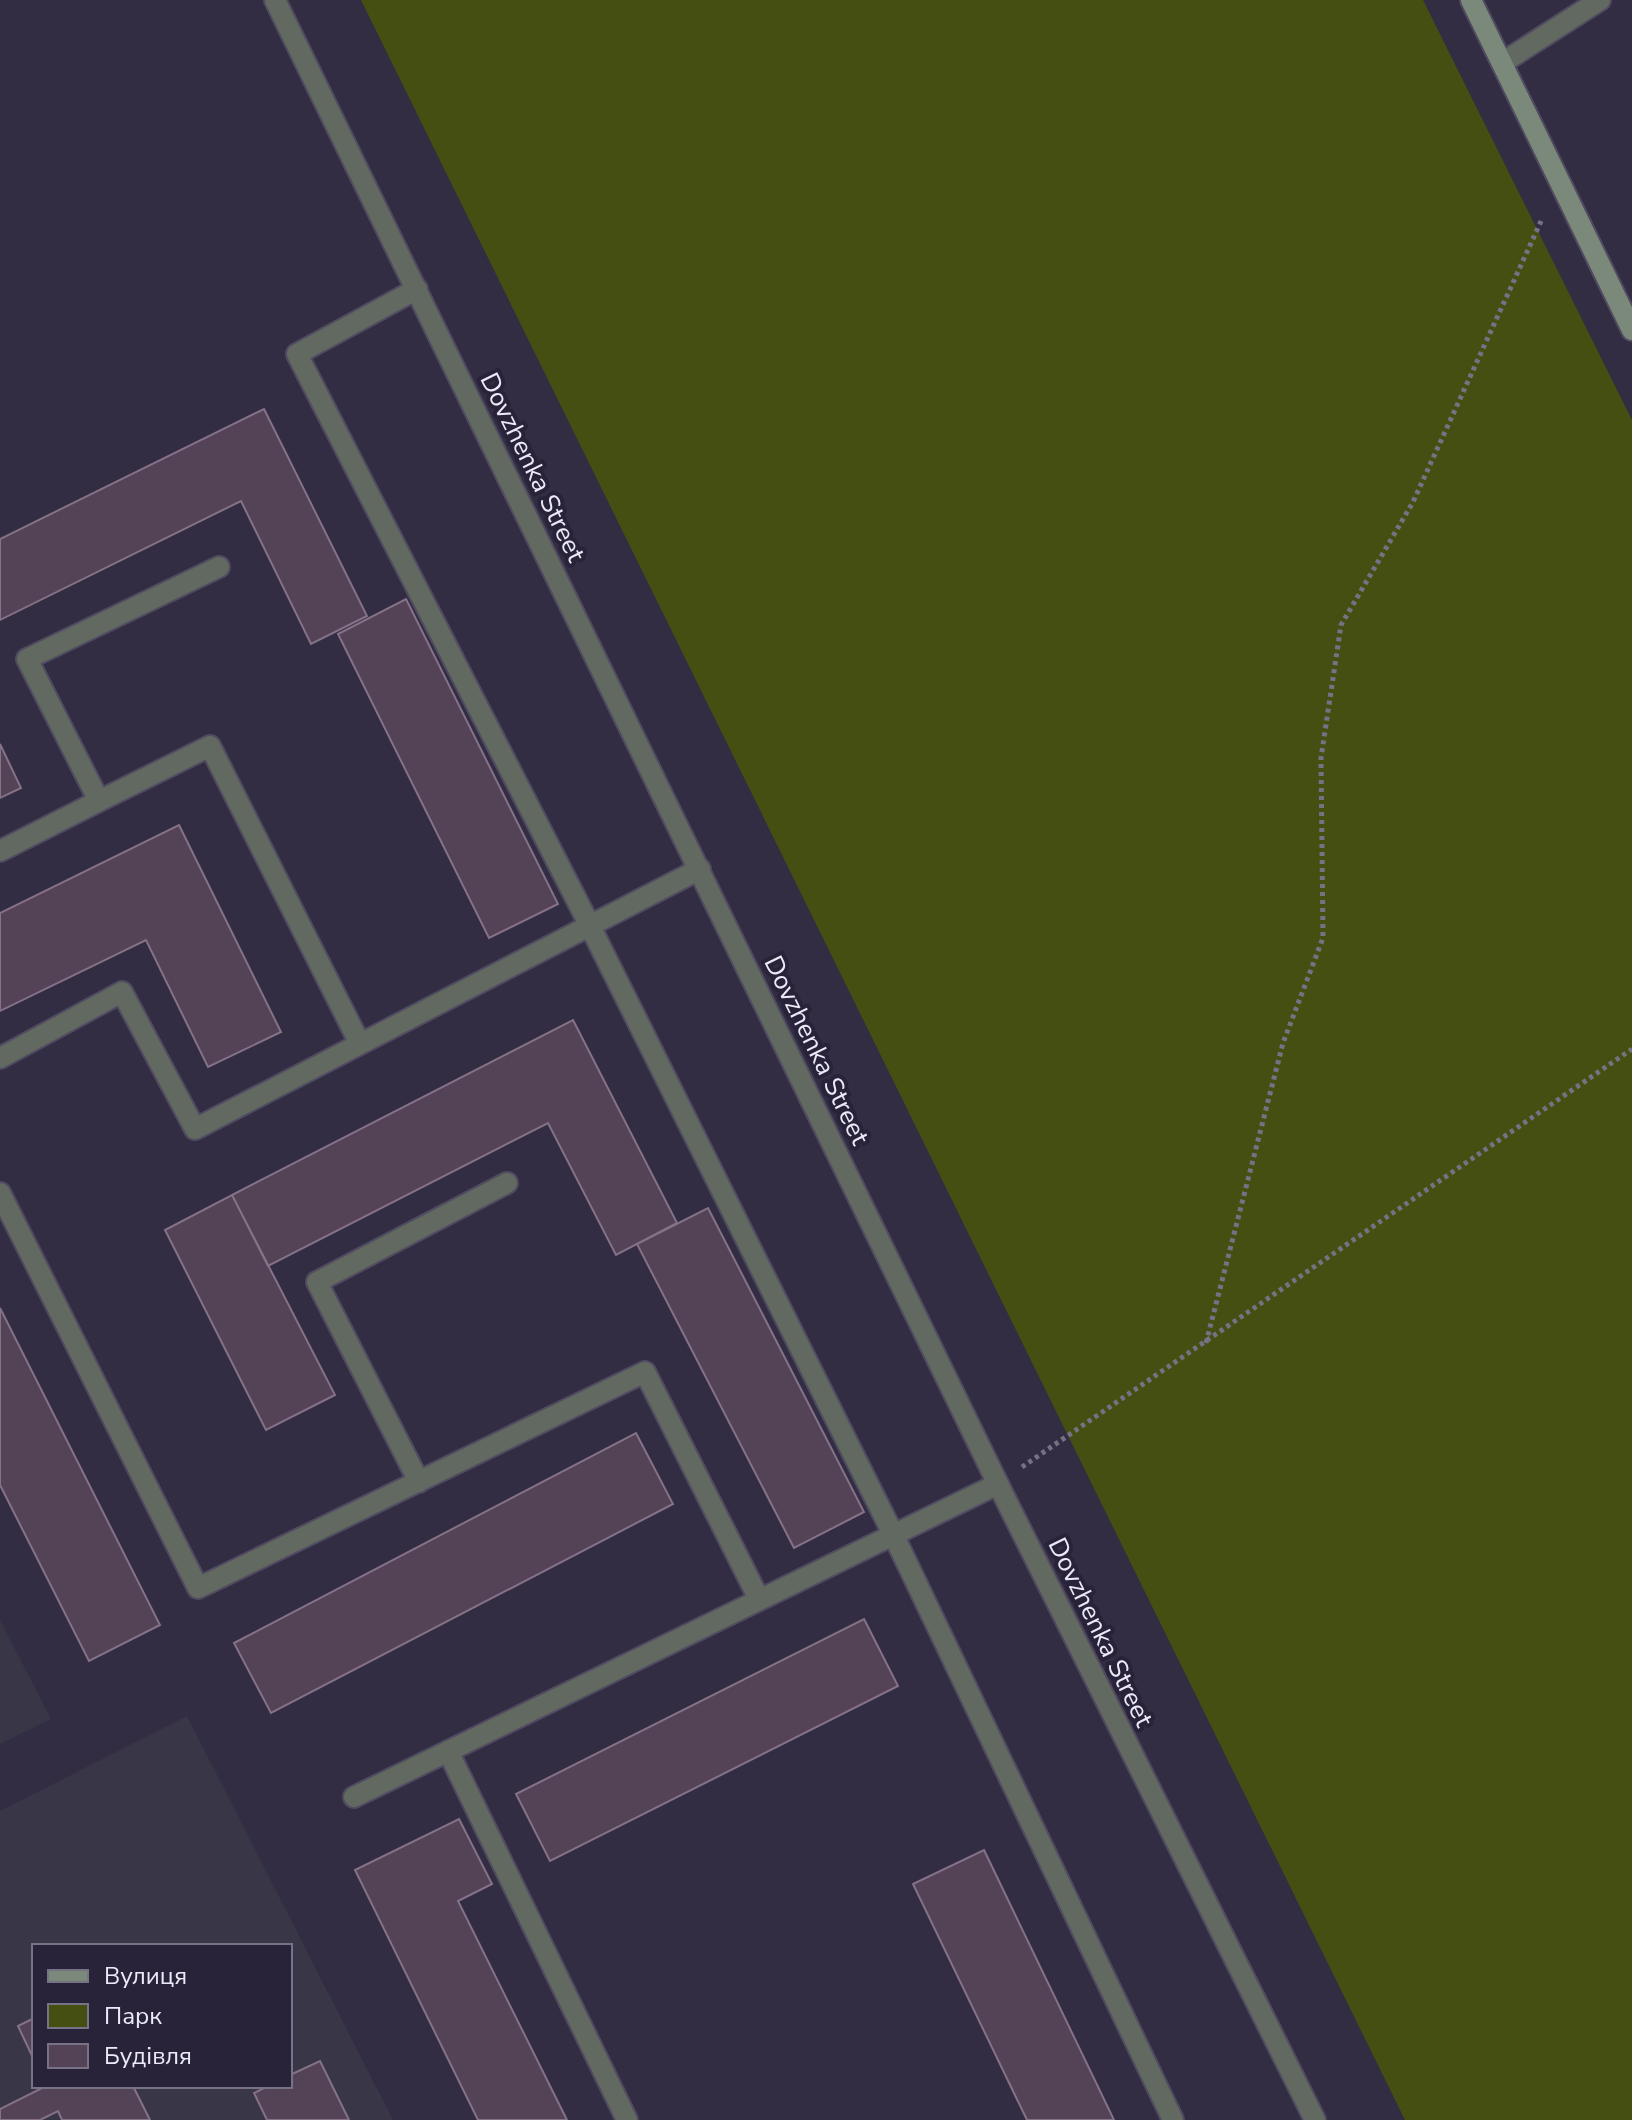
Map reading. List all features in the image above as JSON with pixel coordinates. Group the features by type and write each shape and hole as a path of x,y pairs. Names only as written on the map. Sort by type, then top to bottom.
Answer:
{"street":[{"name":"Dovzhenka Street","path":"275,0 998,1484 1315,2120"},
{"path":"1471,0 1632,330"},
{"path":"1502,63 1600,0"},
{"path":"417,289 297,354 590,926 893,1534 1173,2120"},
{"path":"99,801 27,659 219,567"},
{"path":"0,851 210,746 360,1044"},
{"path":"0,1058 122,992 195,1129 700,869"},
{"path":"419,1482 317,1282 507,1183"},
{"path":"0,1193 198,1588 645,1372 759,1599"},
{"path":"354,1797 998,1484"},
{"path":"448,1751 627,2120"}],"path":[{"path":"1206,1343 1283,1043 1323,938 1321,758 1341,625 1413,502 1559,182"},
{"path":"998,1484 1632,1049"}],"shaded area":[{"path":"0,1620 51,1719 0,1744"},
{"path":"187,1716 393,2120 0,2120 0,1811"}],"green space":[{"path":"361,0 1423,0 1632,420 1632,2120 1405,2120"}],"building":[{"path":"264,409 367,616 311,644 241,501 0,620 0,539"},
{"path":"406,599 558,904 489,938 338,634"},
{"path":"0,744 21,788 0,798"},
{"path":"179,825 281,1032 208,1067 146,940 0,1011 0,913"},
{"path":"573,1020 677,1223 616,1255 548,1123 268,1266 232,1195"},
{"path":"232,1195 335,1395 266,1430 165,1230"},
{"path":"708,1208 864,1512 794,1548 637,1244"},
{"path":"0,1308 160,1625 89,1661 0,1485"},
{"path":"636,1433 673,1504 271,1713 234,1643"},
{"path":"864,1619 898,1686 550,1861 516,1794"},
{"path":"459,1819 492,1884 458,1901 567,2120 478,2120 355,1870"},
{"path":"984,1850 1114,2120 1027,2120 913,1884"},
{"path":"32,2019 32,2056 18,2026"},
{"path":"320,2061 349,2120 267,2120 254,2093 264,2088 292,2088 292,2074"},
{"path":"42,2088 134,2088 150,2120 62,2120 58,2111 40,2120 0,2120 0,2109"}]}
